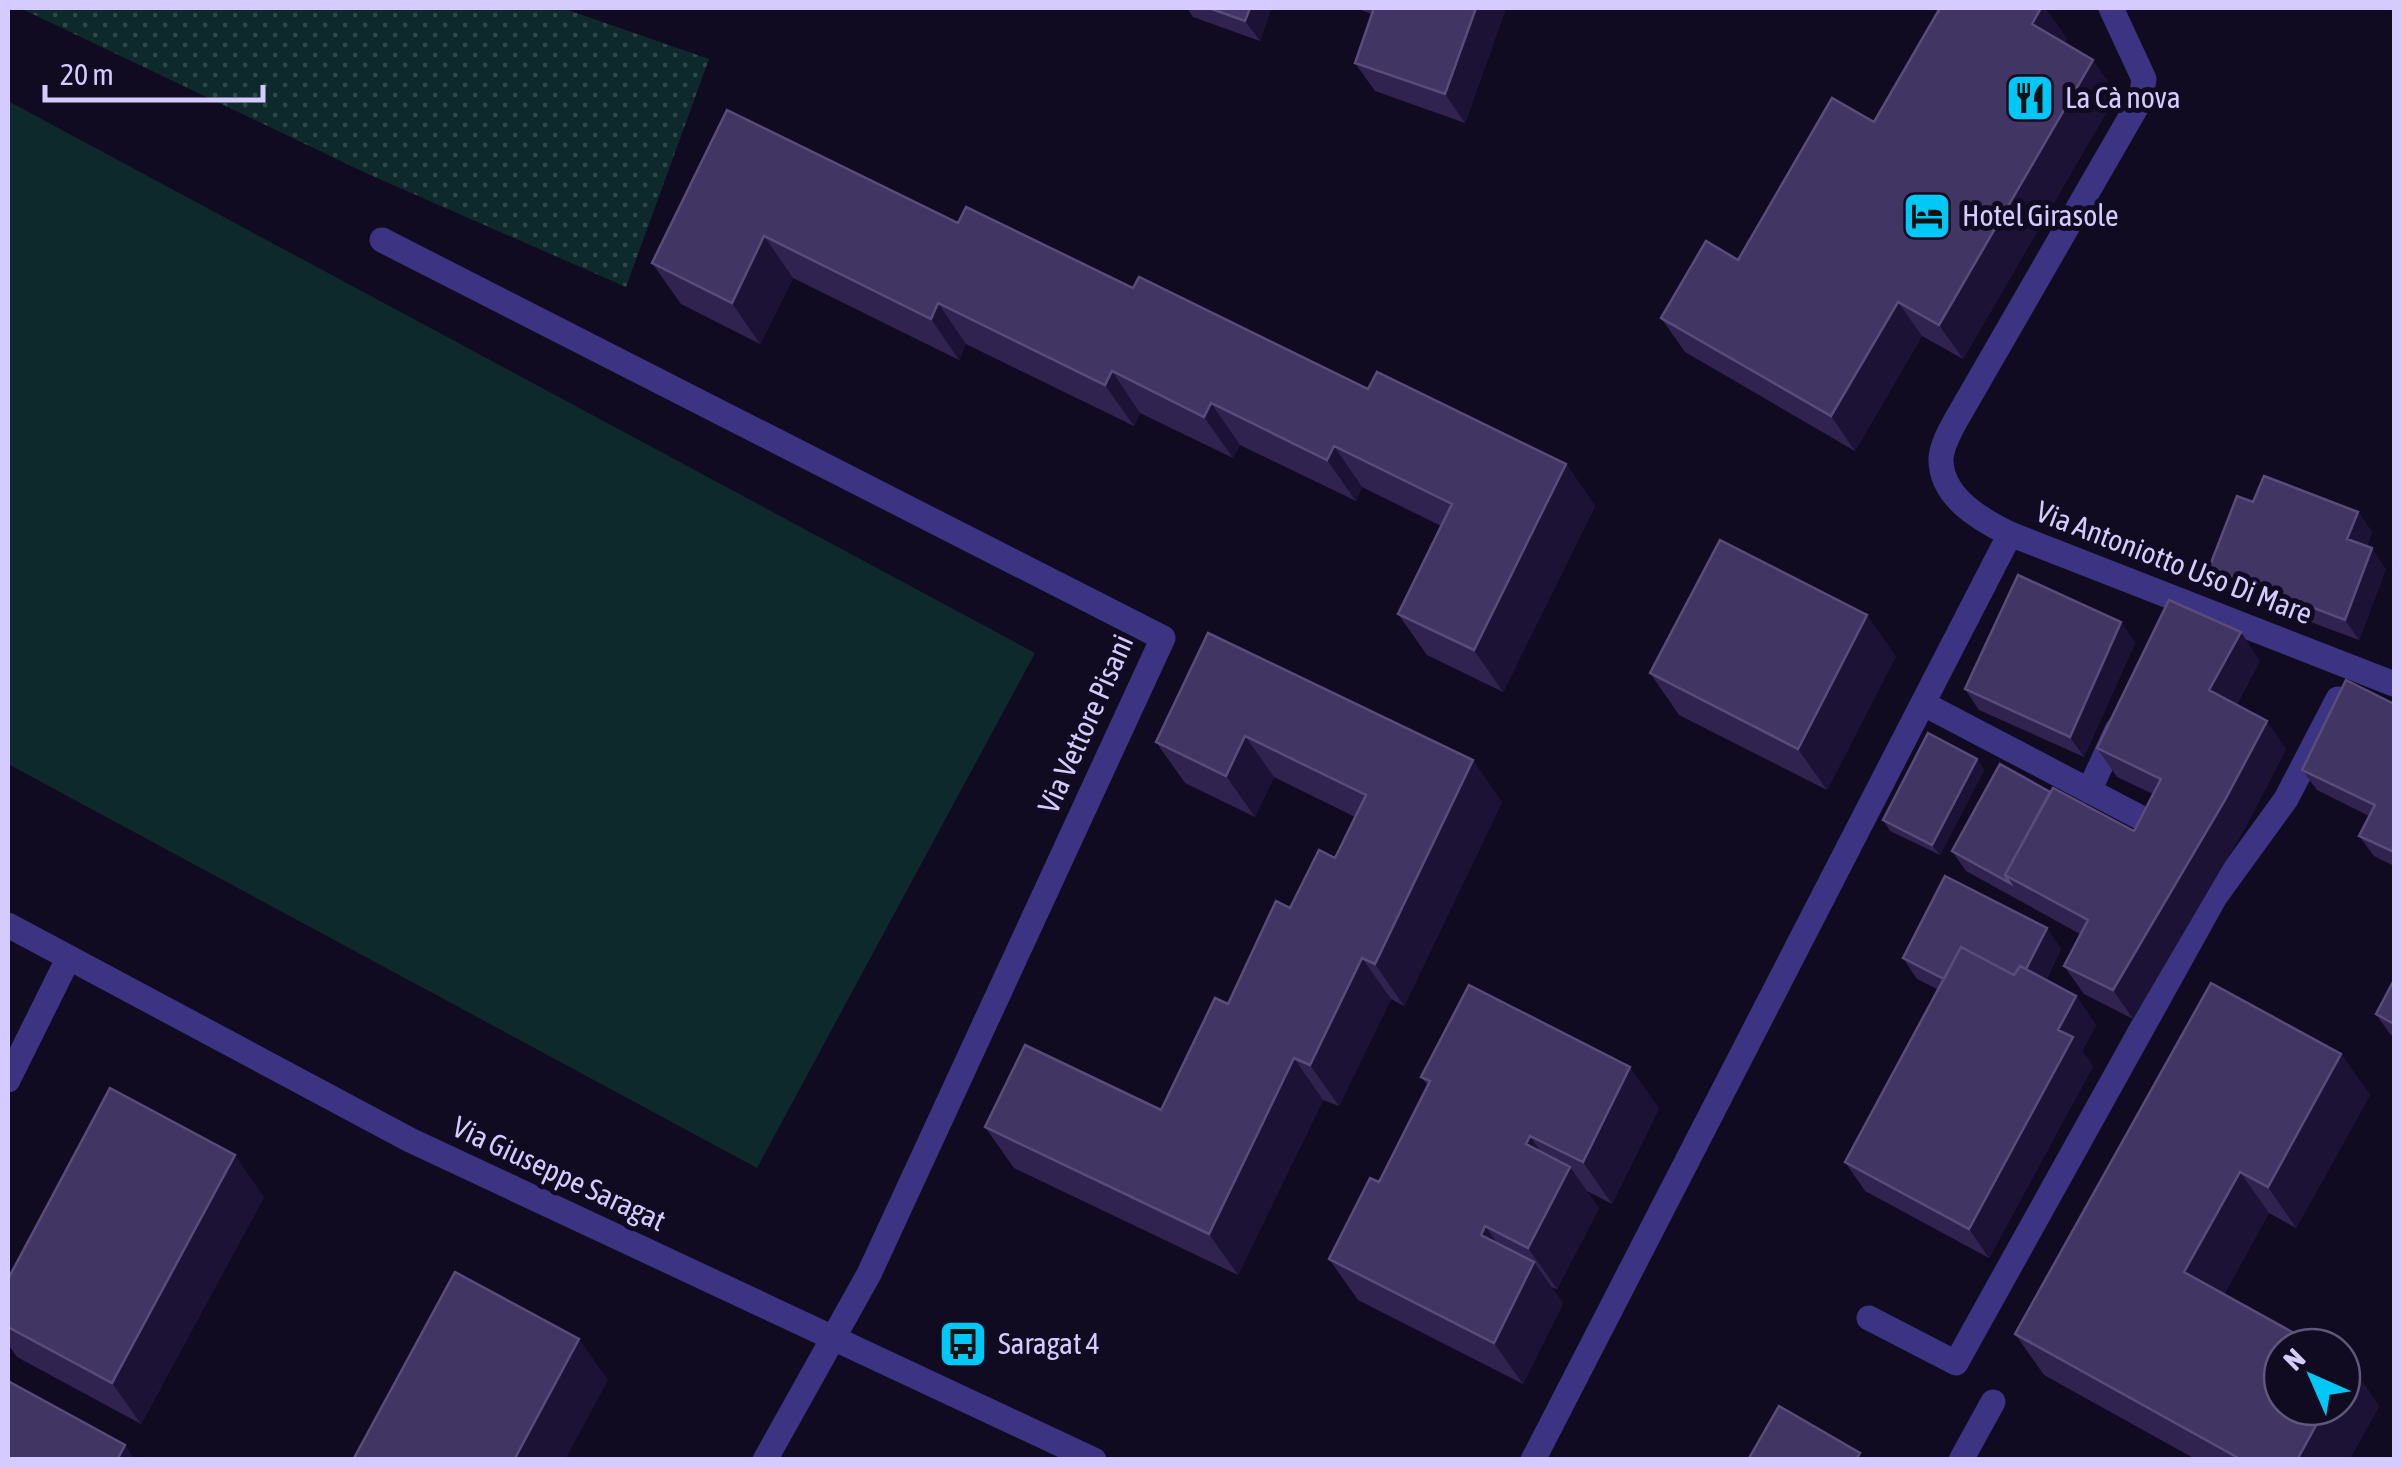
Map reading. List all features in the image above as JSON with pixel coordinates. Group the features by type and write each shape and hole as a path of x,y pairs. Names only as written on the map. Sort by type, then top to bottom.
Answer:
{"street":[{"name":"Via Antoniotto Uso Di Mare","path":"2112,8 2144,79 2141,99 1956,420 1941,460 1946,479 1960,501 1981,519 2010,534 2175,608 2394,684"},
{"name":"Via Vettore Pisani","path":"382,240 1163,638 869,1274 765,1460"},
{"path":"1533,1460 2010,534"},
{"path":"1869,1318 1956,1362 2215,897 2286,798 2354,668"},
{"path":"1924,704 2145,820"},
{"path":"2089,791 2130,704"},
{"name":"Via Giuseppe Saragat","path":"8,925 410,1140 1094,1460"},
{"path":"8,1080 68,959"},
{"path":"1961,1460 1993,1402"}],"green space":[{"path":"20,8 562,8 709,59 626,287 368,174"},
{"path":"8,101 1035,653 757,1168 8,764"}],"building":[{"path":"1209,8 1250,8 1245,21"},
{"path":"1374,8 1476,8 1445,94 1355,63"},
{"name":"Hotel Girasole","path":"1940,8 2041,8 2032,24 2093,60 1939,325 1898,302 1831,416 1661,318 1706,241 1738,260 1832,98 1874,122"},
{"path":"727,110 958,223 966,207 1133,288 1139,277 1368,389 1377,372 1566,464 1474,650 1398,614 1452,504 1334,446 1327,460 1211,403 1204,417 1112,371 1105,385 938,303 931,319 764,236 732,303 652,263"},
{"path":"2264,476 2358,512 2347,539 2372,548 2345,620 2209,568 2237,496 2253,502"},
{"path":"1720,540 1867,615 1798,749 1650,673"},
{"path":"2018,575 2121,622 2070,737 1965,689"},
{"path":"2169,600 2241,632 2209,690 2267,721 2113,990 2064,966 2088,920 2005,875 2053,788 2134,831 2161,779 2097,748"},
{"path":"1208,633 1473,760 1375,964 1362,958 1310,1065 1294,1058 1209,1234 985,1127 1025,1045 1161,1110 1215,998 1228,1004 1276,901 1290,908 1319,850 1335,858 1366,795 1245,736 1226,776 1156,742"},
{"path":"2346,680 2394,704 2394,852 2359,836 2375,805 2302,770"},
{"path":"1928,733 1977,759 1932,845 1883,820"},
{"path":"2000,764 2050,792 2005,875 2010,883 1952,851"},
{"path":"1945,876 2047,928 2026,969 2020,966 2014,975 1961,947 1944,979 1903,958"},
{"path":"1961,947 2014,975 2020,966 2076,996 2058,1030 2073,1037 1969,1229 1845,1162"},
{"path":"2394,980 2394,1024 2376,1014"},
{"path":"2211,983 2341,1054 2268,1187 2240,1172 2184,1272 2283,1327 2262,1327 2262,1427 2315,1427 2297,1460 2242,1460 2015,1334"},
{"path":"1469,985 1630,1067 1583,1162 1530,1136 1526,1144 1570,1167 1528,1248 1485,1226 1481,1235 1534,1262 1494,1343 1329,1259 1370,1178 1379,1182 1430,1081 1421,1077"},
{"path":"110,1088 235,1155 112,1383 8,1327 8,1279"},
{"path":"455,1272 579,1339 514,1460 353,1460"},
{"path":"8,1381 125,1445 117,1460 8,1460"},
{"path":"1779,1406 1860,1453 1856,1460 1748,1460"}],"place":[{"name":"La Cà nova","path":"2030,98"},
{"name":"Hotel Girasole","path":"1927,216"},
{"name":"Saragat 4","path":"963,1344"}]}
